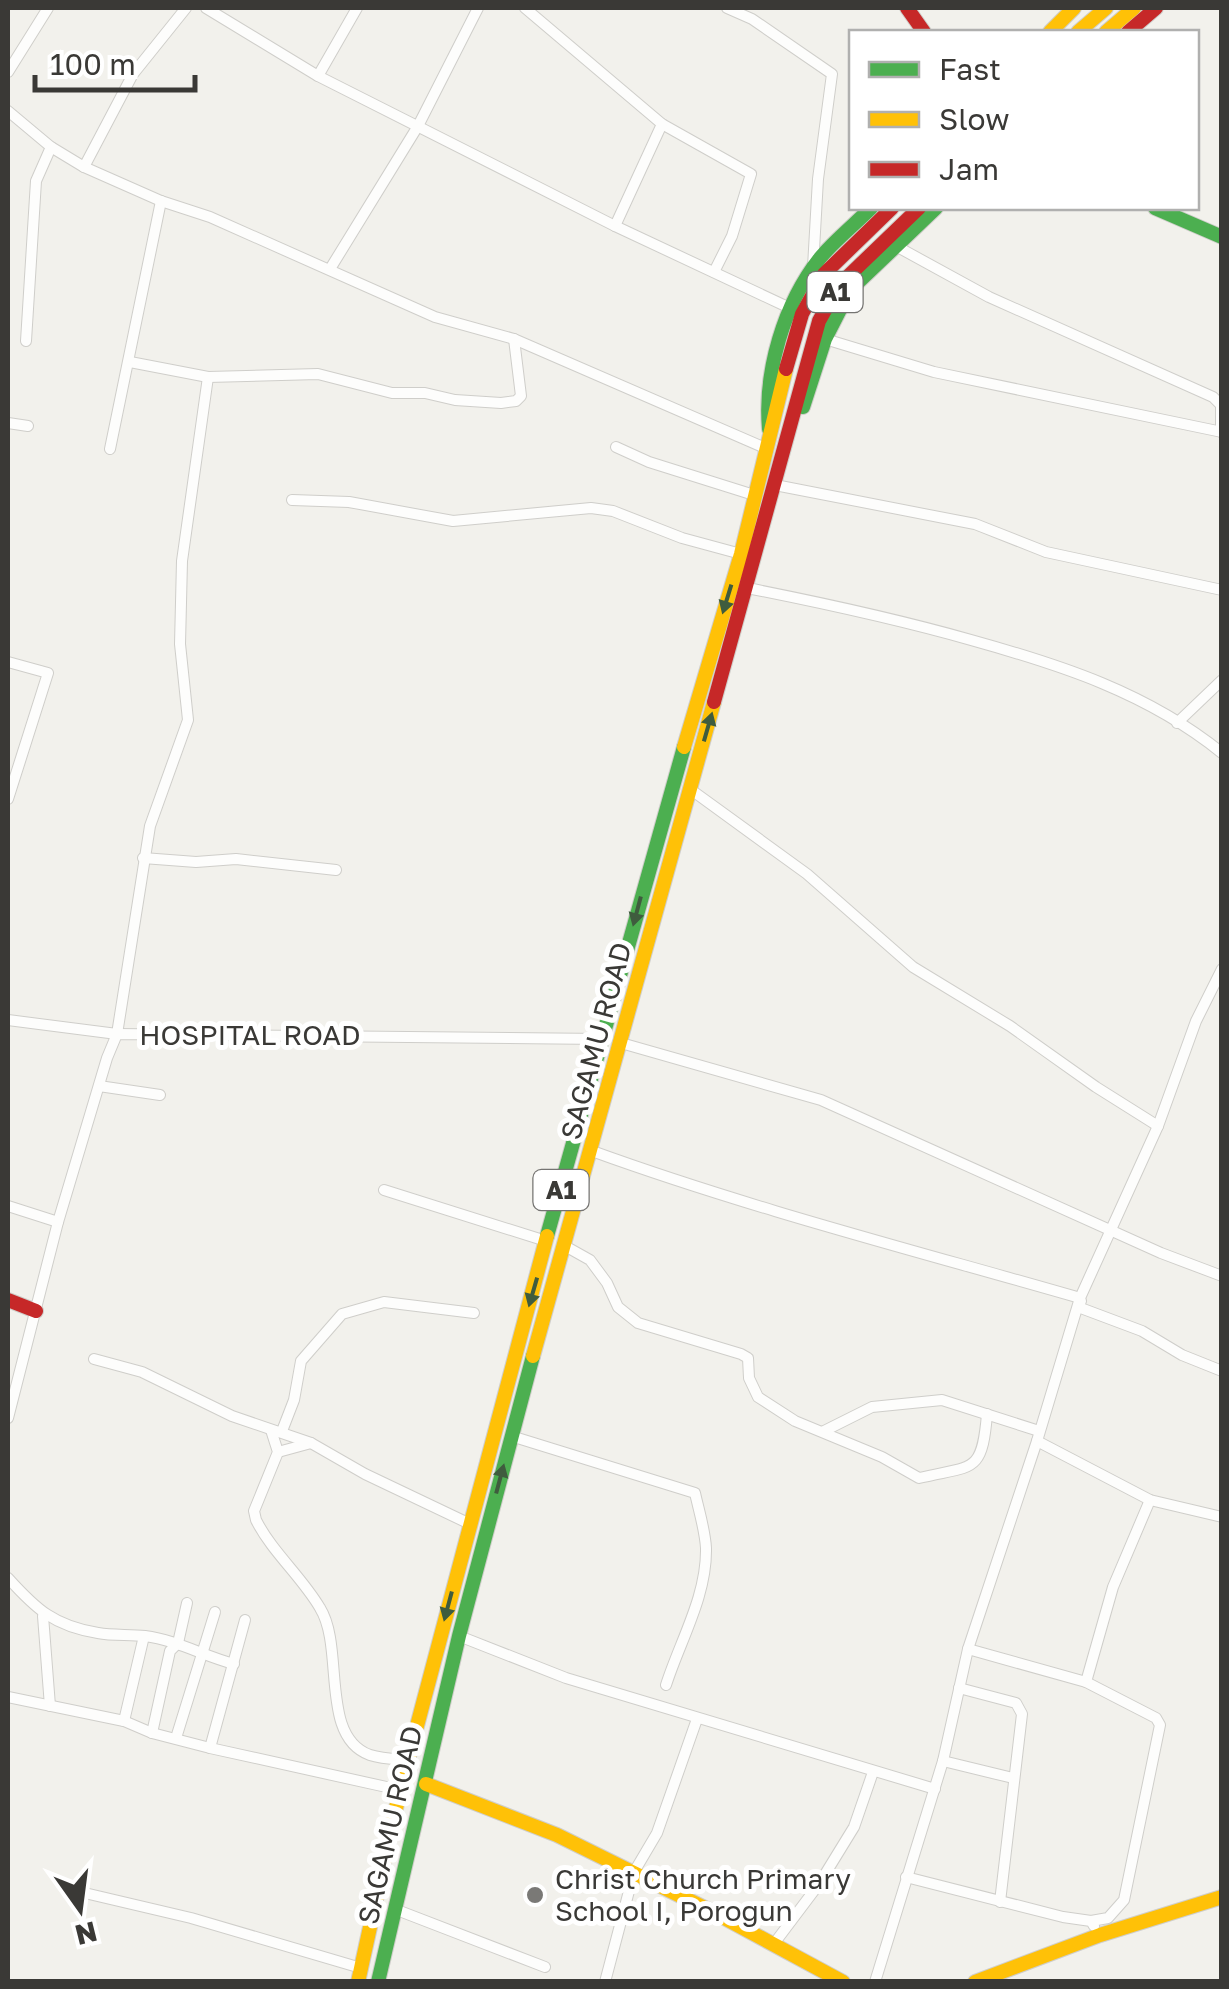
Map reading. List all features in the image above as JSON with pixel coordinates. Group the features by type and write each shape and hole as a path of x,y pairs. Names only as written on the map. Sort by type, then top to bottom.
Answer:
{"main road":[{"path":"907,8 923,30"},
{"path":"1052,30 1074,8"},
{"path":"1080,30 1106,8"},
{"path":"1108,30 1134,8"},
{"path":"1130,30 1156,8"},
{"path":"769,429 765,408 774,362 792,309 813,267 869,210"},
{"name":"SAGAMU ROAD","path":"360,1975 400,1790 470,1524 672,784 740,554 769,429 802,314 824,274 890,210"},
{"name":"SAGAMU ROAD","path":"378,1982 459,1636 511,1436 747,588 794,403 819,322 839,285 917,210"},
{"path":"788,431 802,411 825,339 850,290 934,210"},
{"path":"1160,210 1222,237"},
{"path":"8,1300 36,1311"},
{"path":"422,1706 443,1709"},
{"path":"426,1784 557,1835 843,1982"},
{"path":"975,1982 1012,1976 1100,1935 1220,1901"}],"street":[{"path":"8,72 48,8"},
{"path":"84,167 133,74 186,8"},
{"path":"206,8 318,76 615,226 792,309"},
{"path":"318,76 357,8"},
{"path":"330,269 418,126 478,8"},
{"path":"525,8 662,124 751,174 732,236 714,272"},
{"path":"727,8 751,13 832,74 818,180 813,267"},
{"path":"8,111 51,147 84,167 161,201 210,217 435,317 514,339 765,448"},
{"path":"615,226 662,124"},
{"path":"26,341 34,192 51,147"},
{"path":"110,449 161,201"},
{"path":"825,339 934,372 1221,432 1221,404 1213,396 989,298 894,245"},
{"path":"130,362 208,376 318,374 392,392 502,403 521,396 514,339"},
{"path":"8,1020 117,1034 150,826 188,720 180,644 182,561 208,376"},
{"path":"8,423 28,426"},
{"path":"616,448 754,495"},
{"path":"775,484 976,524 1046,552 1222,590"},
{"path":"292,500 349,502 453,522 591,508 614,511 682,538 740,554"},
{"path":"747,588 872,612 1074,670 1121,690 1222,753"},
{"path":"8,662 48,673 8,799"},
{"path":"1177,723 1222,680"},
{"path":"690,789 807,874 913,967 1010,1026 1158,1126"},
{"path":"144,858 196,862 236,859 336,870"},
{"path":"874,1982 943,1761 968,1649 1079,1303 1158,1126 1196,1021 1222,969"},
{"name":"HOSPITAL ROAD","path":"8,1418 58,1222 117,1034 603,1039"},
{"path":"620,1044 821,1100 1222,1276"},
{"path":"99,1086 160,1095"},
{"path":"592,1151 1079,1303 1222,1371"},
{"path":"384,1190 547,1242"},
{"path":"8,1206 58,1222"},
{"path":"564,1246 590,1260 618,1307 638,1324 742,1354 748,1358 749,1378 758,1397 795,1422 824,1431 920,1478 975,1464 984,1452 987,1414"},
{"path":"409,1760 373,1756 358,1750 344,1734 337,1705 331,1634 322,1609 254,1512 278,1452 277,1430 294,1400 301,1361 342,1314 384,1302 474,1313"},
{"path":"94,1359 142,1372 232,1416 310,1443 470,1524"},
{"path":"824,1431 872,1407 942,1400 1038,1436 1150,1500 1222,1517"},
{"path":"511,1436 695,1493 706,1546 704,1570 666,1686"},
{"path":"278,1452 310,1443"},
{"path":"1086,1682 1113,1588 1150,1500"},
{"path":"8,1578 43,1616 97,1634 144,1636 178,1643 204,1656 234,1664"},
{"path":"152,1732 170,1650 178,1643 186,1603"},
{"path":"176,1738 215,1612"},
{"path":"43,1616 50,1706"},
{"path":"210,1748 245,1620"},
{"path":"124,1721 144,1636"},
{"path":"459,1636 566,1678 935,1789"},
{"path":"906,1877 1062,1918 1108,1918 1124,1900 1160,1724 1156,1718 1086,1682 968,1649"},
{"path":"958,1688 1020,1707 1022,1722 1012,1778 1000,1902"},
{"path":"8,1697 124,1721 210,1748 400,1790"},
{"path":"605,1982 634,1872 657,1833 697,1719"},
{"path":"943,1761 1012,1778"},
{"path":"773,1945 819,1884 854,1827 874,1772"},
{"path":"72,1890 191,1918 360,1975"},
{"path":"397,1910 545,1966"},
{"path":"1092,1921 1100,1935"}],"traffic: fast":[{"path":"769,429 773,362 796,296 820,258 869,210"},
{"path":"803,407 825,339 850,290 934,210"},
{"path":"1160,210 1222,237"},
{"path":"547,1236 684,747"},
{"path":"378,1982 459,1636 533,1356"}],"traffic: slow":[{"path":"1052,30 1074,8"},
{"path":"1080,30 1106,8"},
{"path":"1108,30 1134,8"},
{"path":"684,747 741,554 786,369"},
{"path":"533,1356 714,702"},
{"path":"358,1982 400,1790 547,1236"},
{"path":"426,1784 557,1835 843,1982"},
{"path":"975,1982 1100,1935 1222,1897"}],"traffic: jam":[{"path":"907,8 923,30"},
{"path":"1130,30 1156,8"},
{"path":"786,369 802,314 824,274 890,210"},
{"path":"714,702 819,321 839,285 917,210"},
{"path":"8,1300 36,1311"}],"place":[{"name":"Christ Church Primary School I, Porogun","path":"535,1895"}]}
